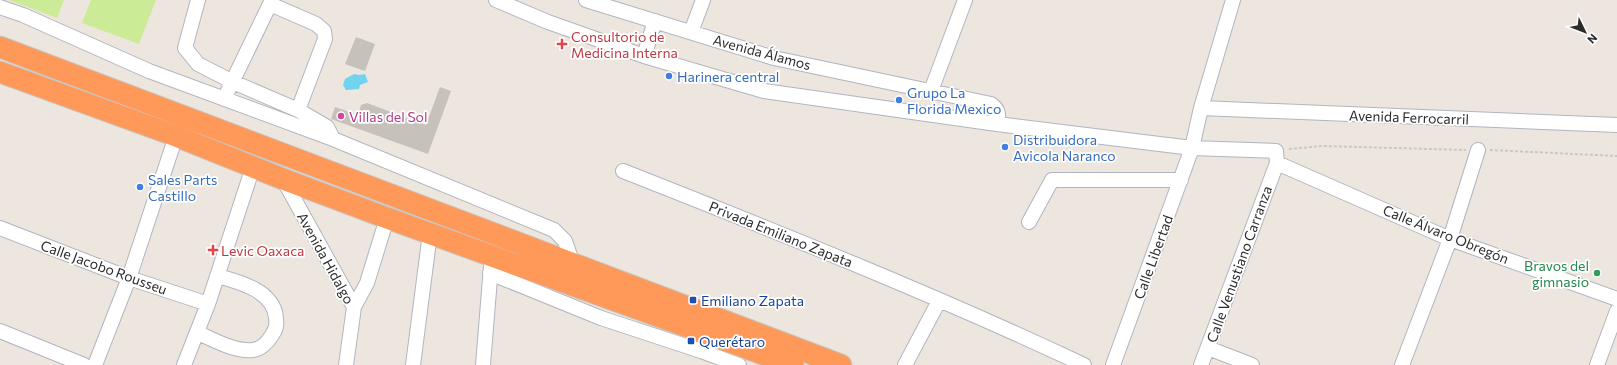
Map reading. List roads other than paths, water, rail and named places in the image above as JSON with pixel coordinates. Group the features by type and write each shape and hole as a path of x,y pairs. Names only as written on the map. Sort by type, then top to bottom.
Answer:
{"highway":[{"path":"0,47 841,365"},
{"path":"0,72 176,136 283,179 430,233 491,265 759,360 793,365"}],"street":[{"path":"198,0 185,48 198,64 233,82 298,110 327,127 333,139"},
{"path":"496,0 548,22 644,56 764,91 997,124 1277,157"},
{"name":"Avenida Álamos","path":"586,0 774,58 991,104 997,109 999,114 997,124"},
{"path":"691,32 703,0"},
{"path":"936,92 965,0"},
{"name":"Calle Libertad","path":"1113,365 1192,148 1200,108 1233,0"},
{"path":"224,99 270,4 316,24 324,31 325,39 298,110"},
{"path":"0,7 30,18 149,71 333,139 554,230 565,241 573,264"},
{"path":"644,56 655,21"},
{"name":"Avenida Ferrocarril","path":"1200,108 1617,125"},
{"path":"95,365 129,278 176,136"},
{"path":"1402,365 1450,239 1478,150"},
{"name":"Calle Álvaro Obregón","path":"1277,157 1450,239 1617,299"},
{"name":"Calle Venustiano Carranza","path":"1201,365 1277,157"},
{"path":"184,365 198,333 218,276 253,166"},
{"name":"Privada Emiliano Zapata","path":"623,171 818,248 940,300 1084,365"},
{"name":"Avenida Hidalgo","path":"283,179 354,307 346,365"},
{"path":"1030,222 1052,180 1181,180"},
{"path":"354,307 367,283 387,218"},
{"name":"Calle Jacobo Rousseu","path":"0,228 129,278 208,304"},
{"path":"413,365 430,233"},
{"path":"483,365 491,265 601,318 739,365"},
{"path":"198,333 219,343 242,349 254,350 268,342 277,329 276,310 263,294 244,283 218,276"},
{"path":"905,365 940,300"},
{"path":"1597,365 1617,311"},
{"path":"0,331 84,365"},
{"path":"1208,348 1252,365"}],"water":[{"path":"354,74 365,74 368,82 360,85 359,89 346,90 343,85 345,79"}],"place":[{"name":"Consultorio de Medicina Interna","path":"562,44"},
{"name":"Harinera central","path":"669,76"},
{"name":"Grupo La Florida Mexico","path":"899,100"},
{"name":"Villas del Sol","path":"341,116"},
{"name":"Distribuidora Avicola Naranco","path":"1005,147"},
{"name":"Sales Parts Castillo","path":"140,187"},
{"name":"Levic Oaxaca","path":"213,250"},
{"name":"Bravos del gimnasio","path":"1597,273"},
{"name":"Emiliano Zapata","path":"693,300"},
{"name":"Querétaro","path":"691,341"}]}
